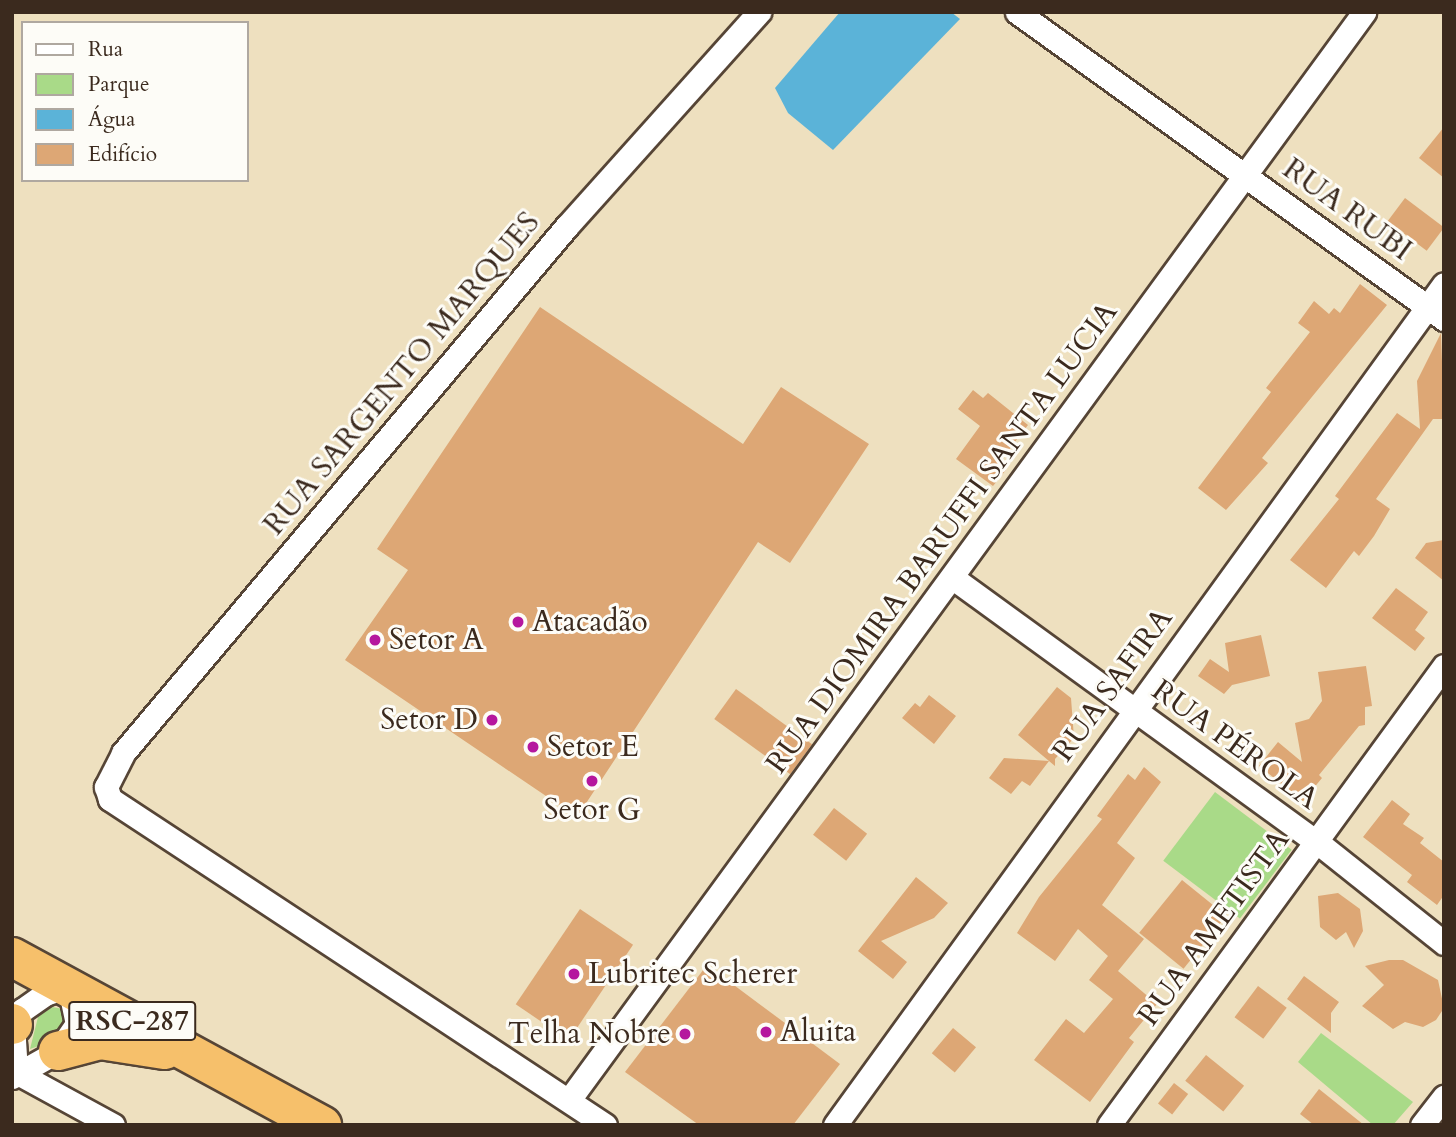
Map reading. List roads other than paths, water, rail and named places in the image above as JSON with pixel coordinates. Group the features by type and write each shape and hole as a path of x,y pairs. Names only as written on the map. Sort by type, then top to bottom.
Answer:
{"highway":[{"name":"RSC-287","path":"12,957 196,1054 323,1125"},
{"path":"58,1051 100,1040 196,1054"}],"street":[{"name":"RUA SARGENTO MARQUES","path":"569,1100 110,799 106,787 123,753 558,237 760,12"},
{"name":"RUA RUBI","path":"1017,12 1435,313"},
{"name":"RUA DIOMIRA BARUFFI SANTA LUCIA","path":"569,1100 1247,177 1364,12"},
{"name":"RUA SAFIRA","path":"835,1125 1133,712 1435,313 1444,284"},
{"name":"RUA PÉROLA","path":"953,578 1133,712 1317,842 1444,943"},
{"name":"RUA AMETISTA","path":"1109,1125 1444,666"},
{"path":"69,986 77,1024 58,1051 13,1073 13,1024 35,1000 69,986"},
{"path":"13,1073 113,1125"},
{"path":"1422,1125 1444,1097"},
{"path":"569,1100 605,1125"}],"water":[{"path":"840,12 951,12 960,19 833,150 788,113 775,88"}],"place":[{"name":"Atacadão","path":"518,622"},
{"name":"Setor A","path":"375,640"},
{"name":"Setor D","path":"492,720"},
{"name":"Setor E","path":"533,747"},
{"name":"Setor G","path":"592,781"},
{"name":"Lubritec Scherer","path":"574,974"},
{"name":"Aluita","path":"766,1032"},
{"name":"Telha Nobre","path":"685,1034"}]}
